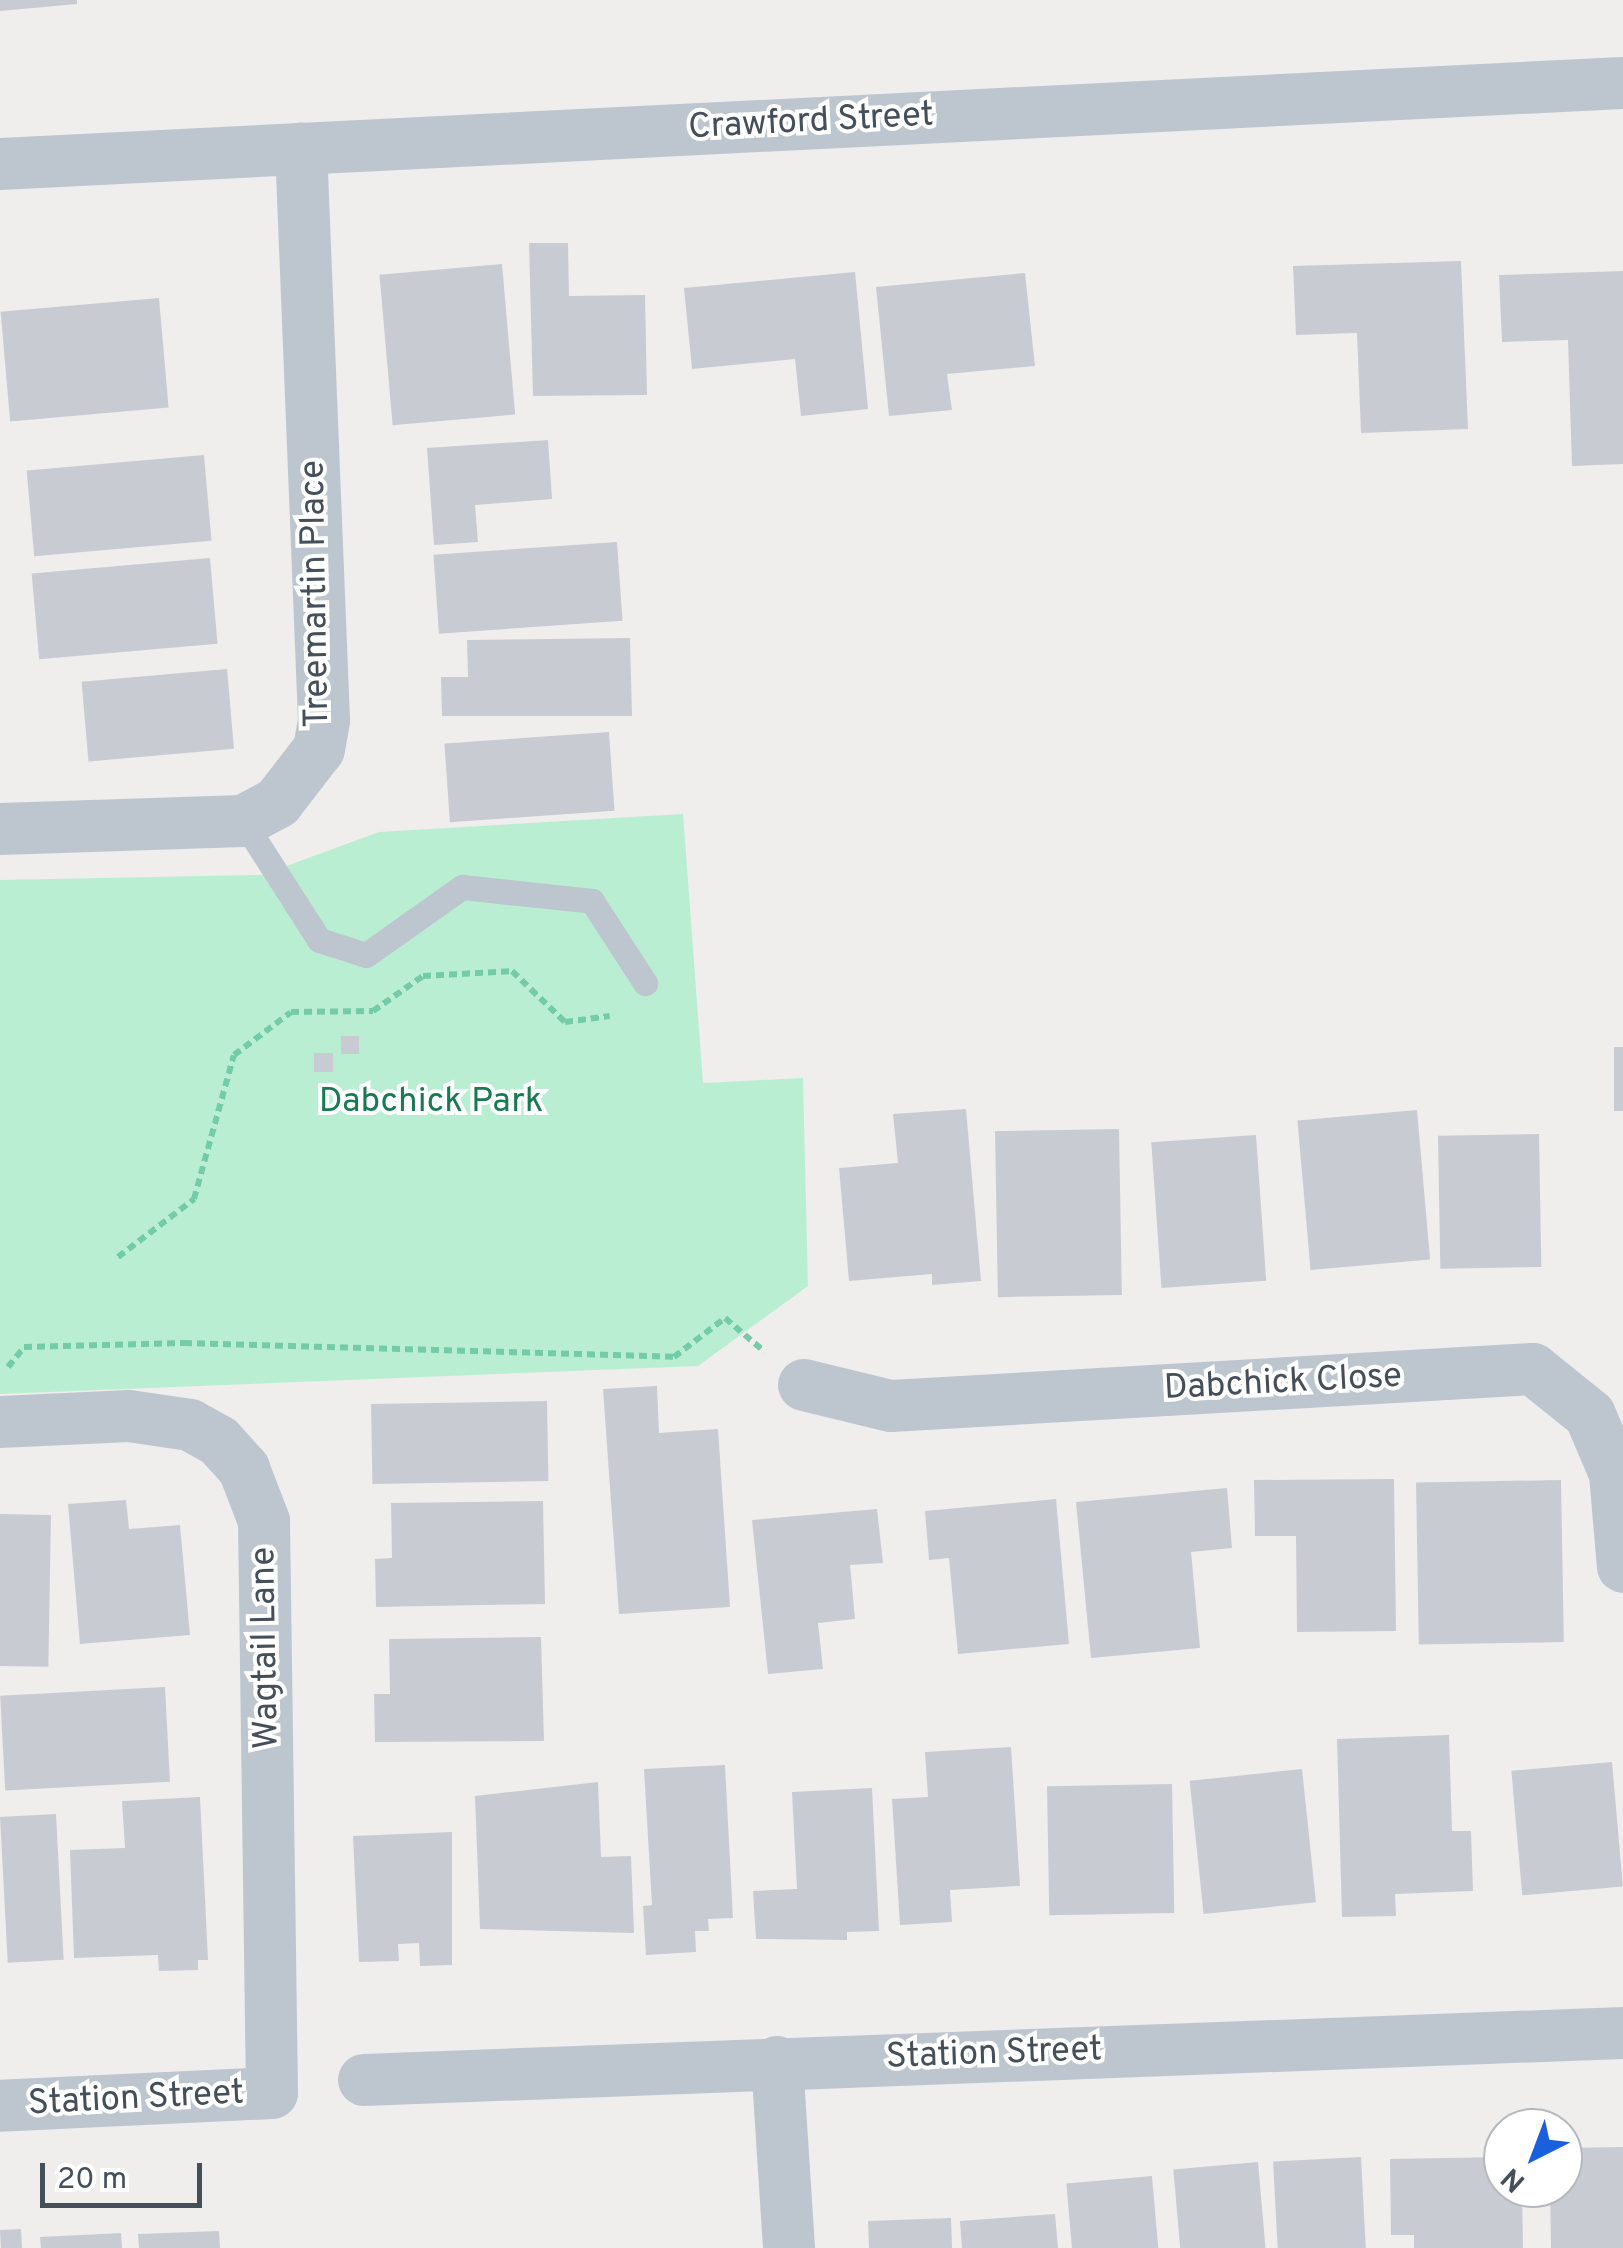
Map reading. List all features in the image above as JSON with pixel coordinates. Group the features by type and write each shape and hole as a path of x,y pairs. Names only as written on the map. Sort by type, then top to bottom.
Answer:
{"street":[{"name":"Crawford Street","path":"0,164 1623,82"},
{"name":"Treemartin Place","path":"243,822 278,802 304,773 319,749 324,720 301,148"},
{"path":"0,829 243,822"},
{"name":"Dabchick Close","path":"804,1385 891,1406 1533,1369 1590,1416 1615,1474 1623,1568"},
{"name":"Wagtail Lane","path":"1,1422 129,1416 190,1425 219,1441 244,1469 264,1521 272,2093"},
{"name":"Station Street","path":"364,2080 1623,2033"},
{"path":"777,2062 789,2248"},
{"name":"Station Street","path":"0,2106 272,2093"}],"lane":[{"path":"243,822 319,940 366,955 462,887 592,901 646,983"}],"path":[{"path":"118,1257 194,1198 234,1055 291,1012 373,1011 422,976 512,971 564,1022 610,1016"},
{"path":"1,1422 2,1374 24,1348 329,1343 674,1357 725,1318 804,1385"}],"green space":[{"name":"Dabchick Park","path":"683,814 703,1083 803,1078 808,1286 698,1366 0,1394 0,880 262,875 379,832"}],"building":[{"path":"0,0 77,0 77,4 0,11"},
{"path":"529,243 568,243 569,296 645,295 647,395 533,396"},
{"path":"1461,261 1468,429 1361,433 1357,333 1296,335 1293,266"},
{"path":"502,264 515,414 393,425 379,275"},
{"path":"1623,271 1623,464 1572,466 1568,340 1502,342 1499,275"},
{"path":"855,272 868,409 801,416 795,359 692,369 684,288"},
{"path":"1025,273 1035,366 947,374 952,410 889,416 876,287"},
{"path":"159,298 169,408 10,421 1,312"},
{"path":"548,440 552,499 475,505 478,542 434,545 427,448"},
{"path":"204,455 211,541 34,556 27,471"},
{"path":"617,542 623,621 439,634 433,555"},
{"path":"210,558 217,644 39,659 32,574"},
{"path":"630,638 632,716 442,716 441,677 468,677 467,640"},
{"path":"227,669 234,749 89,761 82,682"},
{"path":"609,732 615,811 450,822 444,744"},
{"path":"341,1036 359,1036 359,1054 341,1054"},
{"path":"1614,1047 1623,1047 1623,1111 1614,1111"},
{"path":"314,1053 333,1053 333,1072 314,1072"},
{"path":"966,1109 981,1281 932,1285 932,1274 849,1281 839,1168 898,1163 893,1114"},
{"path":"1417,1110 1430,1259 1311,1270 1297,1120"},
{"path":"1119,1129 1122,1295 998,1297 995,1131"},
{"path":"1539,1134 1541,1267 1440,1269 1438,1136"},
{"path":"1256,1135 1266,1281 1161,1288 1151,1142"},
{"path":"657,1386 659,1433 718,1429 730,1607 619,1614 603,1389"},
{"path":"547,1401 548,1481 372,1484 371,1404"},
{"path":"1394,1479 1396,1631 1297,1632 1296,1536 1255,1536 1254,1480"},
{"path":"1561,1480 1564,1642 1419,1645 1416,1483"},
{"path":"1227,1488 1232,1548 1191,1552 1200,1648 1091,1658 1076,1502"},
{"path":"1056,1499 1069,1644 958,1654 949,1558 929,1560 925,1511"},
{"path":"126,1500 129,1529 180,1525 190,1635 80,1644 68,1504"},
{"path":"543,1501 545,1604 376,1607 375,1559 392,1558 391,1503"},
{"path":"877,1509 883,1563 850,1565 855,1619 818,1623 823,1669 768,1674 752,1520"},
{"path":"0,1514 51,1515 48,1667 0,1666"},
{"path":"541,1637 544,1741 375,1742 374,1694 390,1694 389,1639"},
{"path":"165,1687 170,1782 5,1791 0,1696"},
{"path":"1449,1735 1452,1831 1471,1831 1473,1891 1395,1894 1396,1916 1342,1917 1337,1739"},
{"path":"1011,1747 1020,1886 950,1890 952,1922 900,1925 892,1799 928,1797 925,1752"},
{"path":"1612,1762 1623,1887 1522,1895 1511,1771"},
{"path":"725,1765 733,1918 708,1919 709,1931 695,1931 696,1952 646,1955 643,1906 652,1905 644,1769"},
{"path":"1302,1769 1316,1902 1204,1914 1190,1781"},
{"path":"598,1782 601,1857 631,1856 634,1933 480,1929 475,1796"},
{"path":"1172,1784 1174,1913 1049,1915 1047,1786"},
{"path":"872,1788 879,1931 847,1932 847,1940 756,1939 753,1891 797,1889 792,1792"},
{"path":"200,1797 208,1960 198,1960 198,1970 159,1971 158,1955 74,1958 70,1850 125,1848 122,1801"},
{"path":"56,1814 64,1960 8,1963 0,1817"},
{"path":"452,1832 452,1965 420,1966 419,1943 398,1944 399,1961 359,1962 353,1836"},
{"path":"1623,2147 1623,2248 1551,2248 1550,2208 1583,2208 1583,2148"},
{"path":"1361,2157 1366,2248 1278,2248 1273,2162"},
{"path":"1483,2157 1483,2208 1522,2208 1523,2248 1414,2248 1414,2235 1391,2235 1390,2159"},
{"path":"1258,2162 1265,2248 1180,2248 1173,2169"},
{"path":"1152,2176 1158,2248 1072,2248 1066,2183"},
{"path":"1055,2214 1058,2248 962,2248 960,2221"},
{"path":"951,2218 952,2248 869,2248 868,2221"},
{"path":"21,2229 22,2248 1,2248 0,2230"},
{"path":"219,2231 220,2248 139,2248 138,2234"},
{"path":"121,2233 122,2248 41,2248 40,2237"}]}
